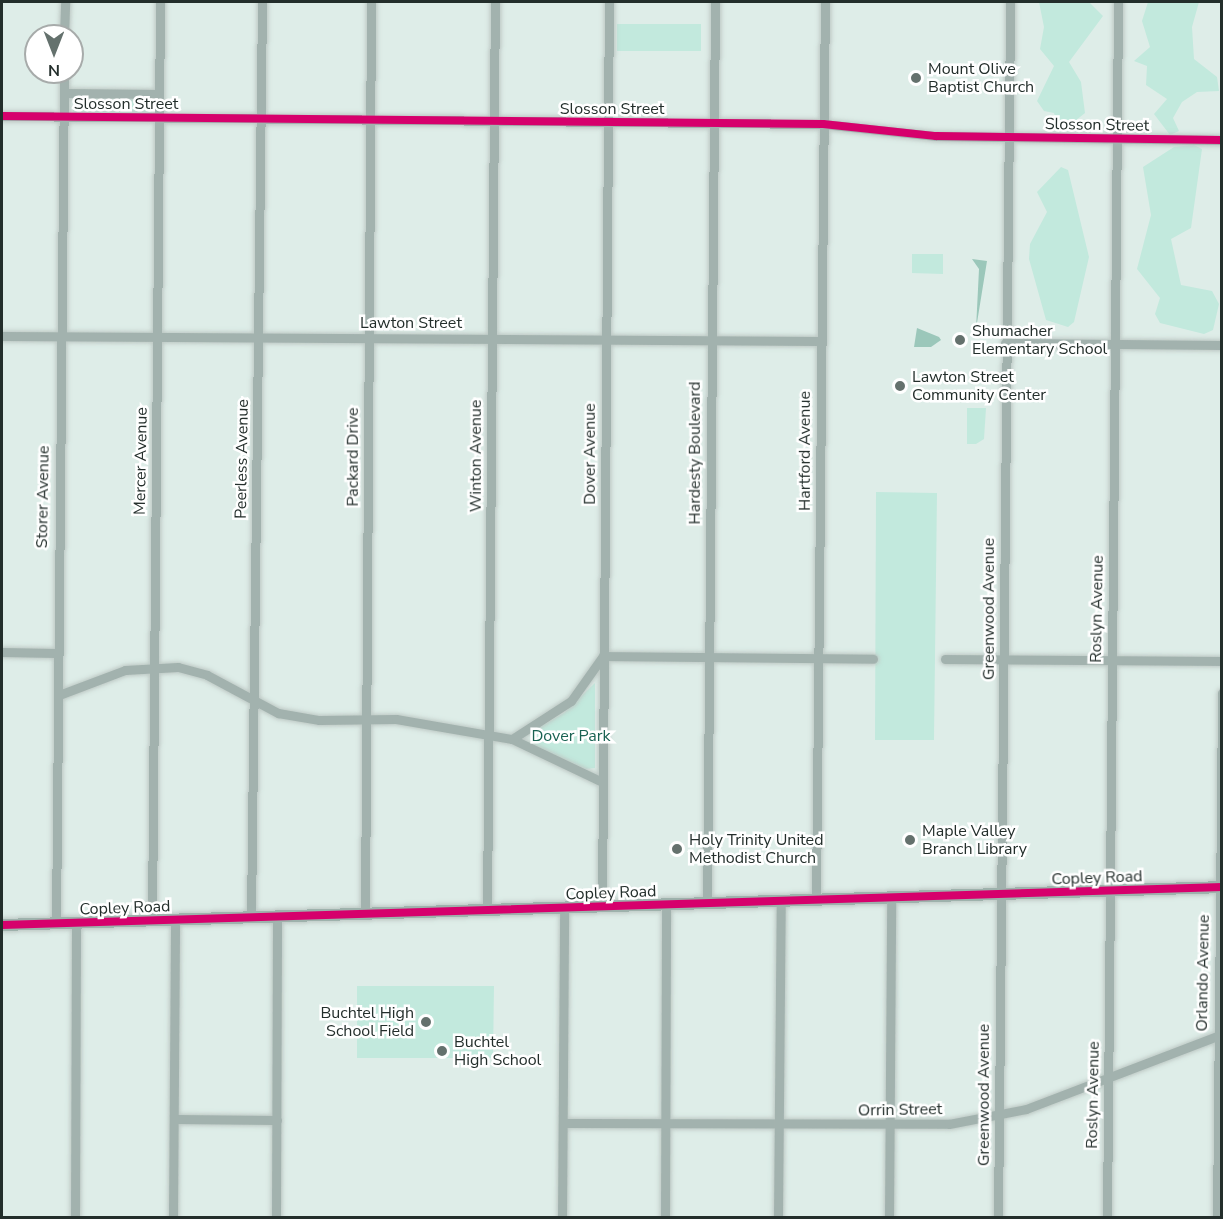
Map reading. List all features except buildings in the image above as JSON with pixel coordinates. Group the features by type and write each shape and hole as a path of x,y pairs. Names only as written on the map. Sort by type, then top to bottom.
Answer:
{"main road":[{"name":"Copley Road","path":"2,925 1220,887"}],"street":[{"path":"64,24 65,2"},
{"name":"Mercer Avenue","path":"152,920 160,2"},
{"name":"Peerless Avenue","path":"251,918 262,2"},
{"name":"Packard Drive","path":"364,913 371,2"},
{"name":"Winton Avenue","path":"487,910 495,2"},
{"name":"Dover Avenue","path":"602,906 609,2"},
{"name":"Hardesty Boulevard","path":"707,904 715,2"},
{"name":"Hartford Avenue","path":"816,900 825,2"},
{"name":"Greenwood Avenue","path":"998,1218 1010,2"},
{"name":"Roslyn Avenue","path":"1107,1218 1118,2"},
{"name":"Storer Avenue","path":"56,923 59,695 56,653 64,84"},
{"path":"64,93 159,94"},
{"name":"Slosson Street","path":"2,116 823,124 936,136 1221,140"},
{"name":"Lawton Street","path":"2,336 821,341"},
{"path":"1005,343 1221,345"},
{"path":"2,652 56,653"},
{"path":"512,739 571,701 603,656 873,659"},
{"path":"945,659 1221,661"},
{"path":"59,695 119,672 153,665 207,675 253,704 307,719 366,717 489,738 512,739 602,782"},
{"name":"Orlando Avenue","path":"1217,1218 1221,693"},
{"path":"889,1218 891,898"},
{"path":"778,1218 781,901"},
{"path":"665,1218 666,905"},
{"path":"562,1218 564,908"},
{"path":"276,1218 277,917"},
{"path":"173,1218 175,920"},
{"path":"75,1218 76,923"},
{"name":"Orrin Street","path":"563,1123 889,1126 999,1116 1220,1034"},
{"path":"174,1119 277,1120"}],"green space":[{"path":"1039,2 1089,2 1103,16 1069,62 1081,82 1085,113 1060,133 1054,113 1044,111 1037,101 1054,66 1040,49 1044,27"},
{"path":"1148,2 1199,2 1192,27 1194,59 1217,77 1219,91 1197,92 1182,102 1173,118 1179,131 1170,135 1154,114 1167,99 1146,85 1147,66 1134,61 1150,47 1142,21"},
{"path":"617,24 701,24 701,51 617,51"},
{"path":"73,99 149,99 152,113 73,113"},
{"path":"1194,145 1202,149 1191,228 1171,239 1181,285 1212,291 1219,304 1213,330 1204,334 1160,323 1155,314 1160,298 1137,269 1151,215 1143,167 1174,147"},
{"path":"1061,167 1068,170 1089,257 1074,322 1068,327 1046,320 1029,259 1030,244 1047,212 1037,192"},
{"path":"912,254 943,254 943,274 912,273"},
{"path":"967,408 986,408 984,439 976,444 967,444"},
{"path":"876,492 937,493 934,740 875,740"},
{"name":"Dover Park","path":"595,683 595,768 586,769 534,746 533,731 564,713"},
{"name":"Buchtel High School Field","path":"357,986 494,986 493,1058 357,1058"}],"shaded area":[{"path":"972,259 987,261 976,329 979,269"},
{"path":"917,328 941,340 931,347 914,347"}],"cycle path":[{"path":"2,116 823,124 936,136 1222,140"},
{"path":"2,925 1222,887"}],"place":[{"name":"Mount Olive Baptist Church","path":"916,78"},
{"name":"Shumacher Elementary School","path":"960,340"},
{"name":"Lawton Street Community Center","path":"900,386"},
{"name":"Maple Valley Branch Library","path":"910,840"},
{"name":"Holy Trinity United Methodist Church","path":"677,849"},
{"name":"Buchtel High School Field","path":"426,1022"},
{"name":"Buchtel High School","path":"442,1051"}]}
